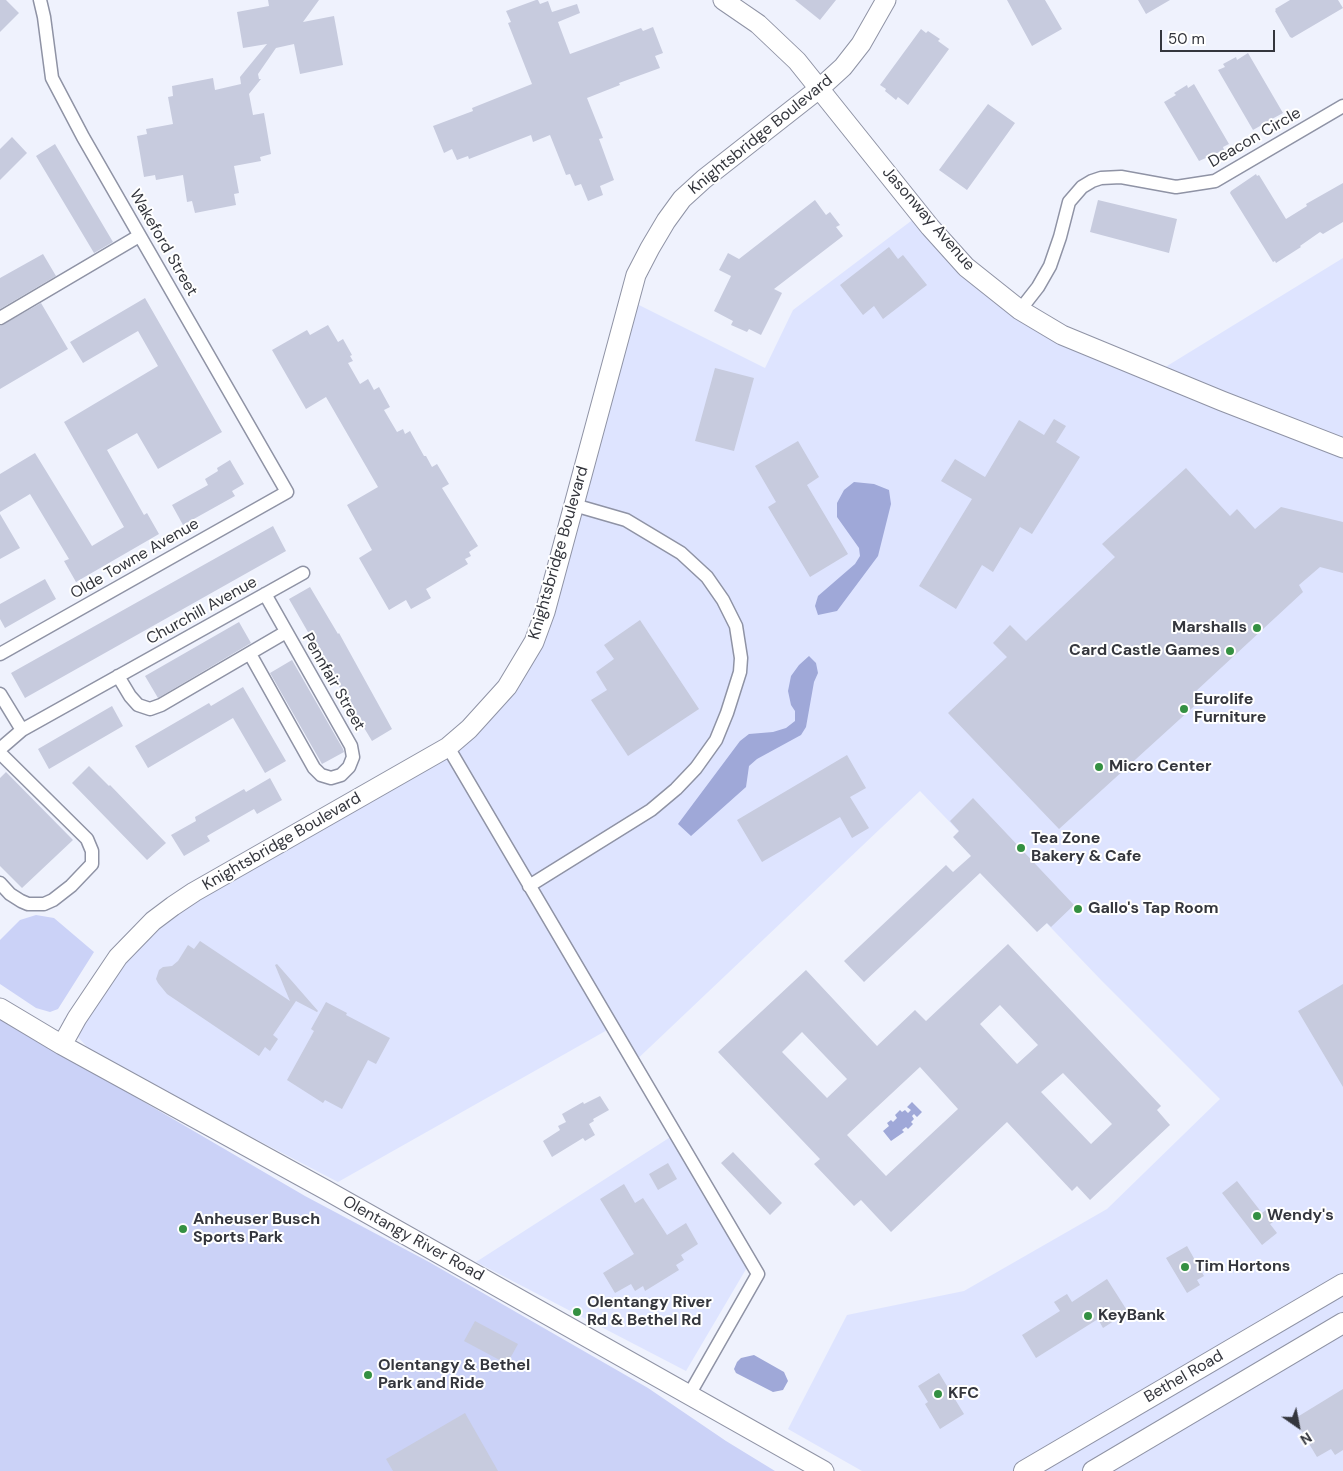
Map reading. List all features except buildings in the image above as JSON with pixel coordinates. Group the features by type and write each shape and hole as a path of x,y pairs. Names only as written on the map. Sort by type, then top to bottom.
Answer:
{"main road":[{"name":"Bethel Road","path":"1024,1471 1343,1284"},
{"name":"Bethel Road","path":"1093,1471 1343,1323"}],"street":[{"name":"Wakeford Street","path":"40,0 52,78 139,236 287,492"},
{"name":"Jasonway Avenue","path":"723,0 758,24 778,42 820,88 930,227 966,267 1020,310 1062,334 1343,448"},
{"name":"Knightsbridge Boulevard","path":"62,1045 77,1018 118,957 153,922 173,906 448,747 469,729 508,687 534,642 545,612 636,275 666,221 682,199 704,179 820,88 843,67 861,44 886,0"},
{"name":"Deacon Circle","path":"1020,310 1038,287 1050,266 1069,202 1082,187 1101,178 1120,177 1176,187 1215,182 1343,106"},
{"path":"0,318 139,236"},
{"name":"Olde Towne Avenue","path":"0,654 287,492"},
{"path":"530,886 651,810 676,789 696,768 716,740 740,672 741,658 736,626 723,600 707,577 681,553 626,520 574,505"},
{"name":"Churchill Avenue","path":"0,751 22,730 303,573"},
{"name":"Pennfair Street","path":"250,654 314,768 321,775 331,778 341,774 349,767 353,757 352,746 265,594"},
{"path":"118,676 138,705 150,708 161,705 286,632"},
{"path":"0,694 22,730"},
{"path":"448,747 758,1274 689,1395"},
{"path":"0,751 87,839 92,851 92,864 53,900 44,904 28,904 21,901 10,894 0,883"},
{"name":"Olentangy River Road","path":"0,1008 62,1045 343,1199 824,1471"}],"shaded area":[{"path":"919,215 1005,301 1154,374 1343,258 1343,1471 862,1471 788,1429 847,1315 964,1291 1107,1209 1220,1099 1101,980 920,791 630,1066 609,1029 338,1182 94,1055 63,1020 98,984 144,929 439,754 536,639 627,299 765,368 793,310"},
{"path":"854,482 874,484 889,490 891,504 878,556 837,611 818,615 815,606 818,596 855,564 860,556 859,548 837,517 837,503 844,490"},
{"path":"809,656 816,663 818,673 814,682 806,727 801,735 757,759 749,766 746,787 691,836 678,824 740,741 749,734 773,732 786,728 795,721 795,711 791,705 788,691 791,676"},
{"path":"36,915 54,918 94,952 58,1009 50,1012 36,1008 0,984 0,940 20,920"},
{"name":"Anheuser Busch Sports Park","path":"0,1018 305,1196 429,1262 648,1388 726,1441 775,1471 0,1471"},
{"path":"912,1102 922,1112 917,1117 914,1114 912,1116 914,1119 911,1122 913,1124 908,1129 906,1127 902,1130 904,1132 891,1141 883,1131 889,1126 887,1123 891,1120 893,1122 897,1118 895,1115 900,1110 902,1112 905,1110 908,1113 911,1110 907,1107"},
{"path":"672,1136 749,1264 686,1371 476,1262"},
{"path":"754,1355 784,1372 788,1381 783,1390 773,1392 736,1373 734,1369 741,1358"}],"place":[{"name":"Marshalls","path":"1257,628"},
{"name":"Card Castle Games","path":"1230,651"},
{"name":"Eurolife Furniture","path":"1184,709"},
{"name":"Micro Center","path":"1099,767"},
{"name":"Tea Zone Bakery & Cafe","path":"1021,848"},
{"name":"Gallo's Tap Room","path":"1078,909"},
{"name":"Wendy's","path":"1257,1216"},
{"name":"Anheuser Busch Sports Park","path":"183,1229"},
{"name":"Tim Hortons","path":"1185,1267"},
{"name":"Olentangy River Rd & Bethel Rd","path":"577,1312"},
{"name":"KeyBank","path":"1088,1316"},
{"name":"Olentangy & Bethel Park and Ride","path":"368,1375"},
{"name":"KFC","path":"938,1394"}]}
